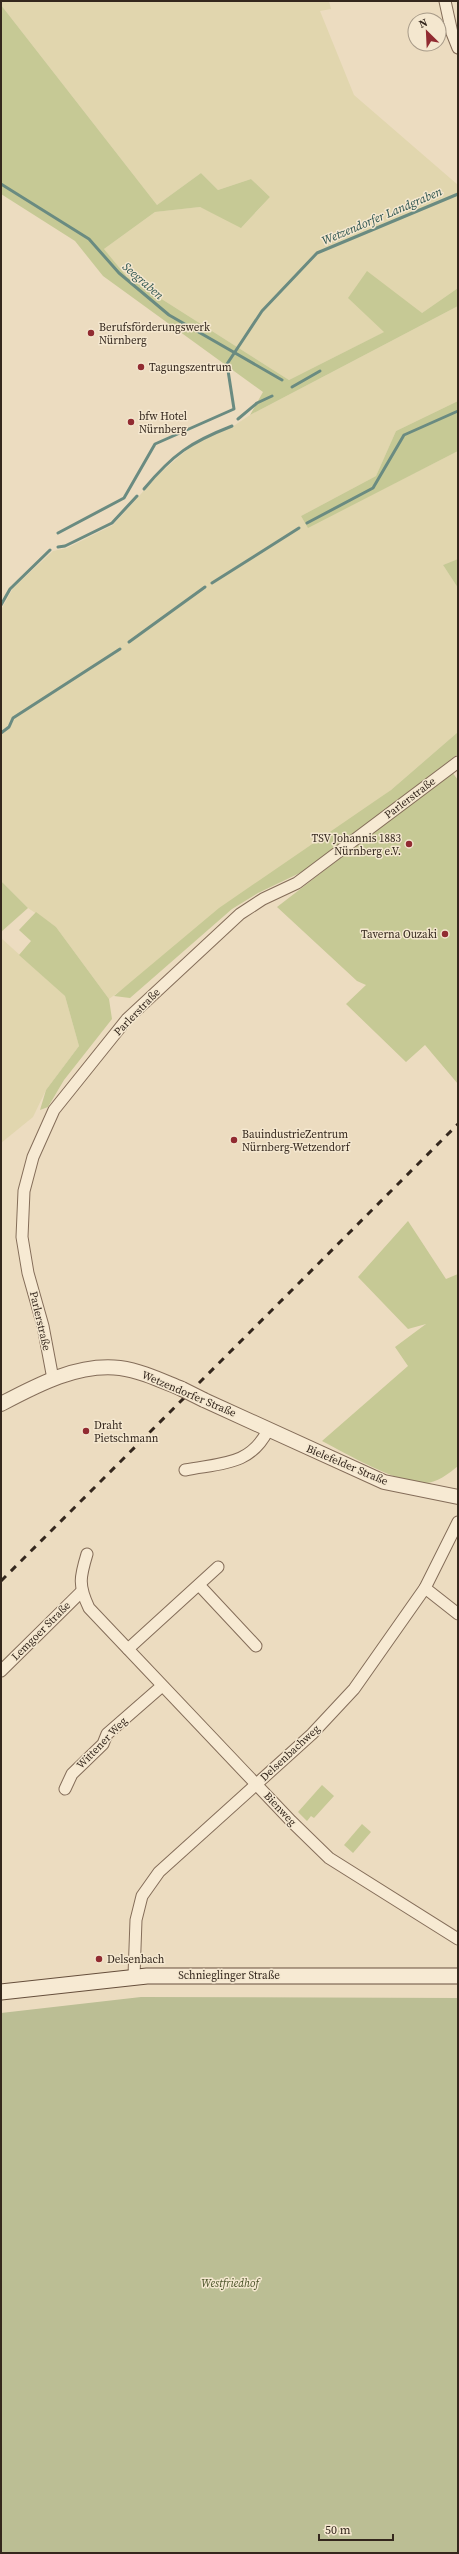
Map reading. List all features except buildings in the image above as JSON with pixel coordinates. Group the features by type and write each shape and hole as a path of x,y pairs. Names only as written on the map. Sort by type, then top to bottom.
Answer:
{"main road":[{"name":"Schnieglinger Straße","path":"1,1992 134,1976 458,1976"}],"street":[{"path":"445,1 452,33 458,48"},
{"name":"Parlerstraße","path":"53,1379 43,1326 28,1273 22,1237 24,1191 33,1157 54,1110 127,1019 240,914 263,899 297,883 458,762"},
{"name":"Wetzendorfer Straße","path":"1,1404 53,1379 89,1369 120,1368 145,1374 182,1389 242,1417"},
{"name":"Bielefelder Straße","path":"242,1417 384,1482 458,1497"},
{"path":"186,1470 230,1463 248,1455 261,1444 268,1430"},
{"name":"Delsenbachweg","path":"134,1976 136,1920 142,1896 158,1872 312,1734 354,1689 425,1588 458,1522"},
{"name":"Bienweg","path":"87,1554 80,1576 81,1592 89,1608 256,1784 329,1858 458,1939"},
{"path":"128,1649 218,1567"},
{"path":"199,1584 256,1646"},
{"path":"425,1588 458,1614"},
{"name":"Lemgoer Straße","path":"1,1671 81,1592"},
{"name":"Wittener Weg","path":"65,1788 72,1774 103,1744 107,1734 162,1686"}],"shaded area":[{"path":"1,1 329,1 331,9 320,11 354,95 458,185 458,288 422,313 289,380 127,277 104,249 155,212 200,207 242,227 270,197 251,179 218,190 201,173 157,205 1,5"},
{"path":"458,306 458,401 396,431 376,476 301,516 308,527 458,451 458,559 443,565 458,588 458,732 391,790 109,999 56,927 28,908 1,881 1,610 13,588 53,551 67,548 113,525 158,475 190,447 201,440 232,427 250,415"},
{"path":"1,938 65,996 79,1046 46,1090 33,1117 1,1143"}],"green space":[{"path":"1,5 157,205 201,173 218,190 251,179 270,197 241,228 200,207 155,212 104,249 127,277 289,380 384,332 348,298 367,271 422,313 458,288 458,306 250,415 263,392 103,276 75,241 1,194"},
{"path":"458,401 458,451 308,528 301,516 376,476 396,431"},
{"path":"458,559 458,588 443,565"},
{"path":"458,732 458,754 306,870 258,893 232,909 130,998 114,996 219,908 391,790"},
{"name":"TSV Johannis 1883 Nürnberg e.V.","path":"452,772 458,780 458,1084 425,1045 406,1062 346,1004 366,985 357,981 277,907"},
{"path":"1,881 28,908 1,932"},
{"path":"36,912 56,927 109,999 112,1019 64,1080 48,1107 40,1110 46,1090 79,1046 65,996 19,955 31,941 19,930"},
{"path":"408,1221 446,1279 458,1274 458,1466 442,1478 427,1483 410,1481 385,1473 322,1441 408,1366 395,1347 426,1324 408,1329 358,1277"},
{"path":"322,1785 334,1796 314,1818 311,1816 307,1821 298,1812"},
{"path":"362,1824 371,1832 353,1853 344,1845"},
{"name":"Westfriedhof","path":"141,1997 458,1998 458,2553 1,2553 1,2013"}],"waterway":[{"name":"Seegraben","path":"1,184 89,239 119,273 169,315 282,380"},
{"name":"Seegraben","path":"58,533 124,498 155,444 234,409 227,364 262,311 317,253 458,194"},
{"path":"292,387 320,371"},
{"path":"238,419 257,403 272,396"},
{"name":"Wetzendorfer Landgraben","path":"307,523 373,488 404,435 458,411"},
{"path":"144,489 164,467 184,450 205,438 232,426"},
{"path":"58,547 65,546 112,523 137,496"},
{"name":"Wetzendorfer Landgraben","path":"212,583 299,528"},
{"path":"1,605 10,589 50,550"},
{"name":"Wetzendorfer Landgraben","path":"129,642 205,587"},
{"name":"Wetzendorfer Landgraben","path":"1,733 9,727 13,718 120,649"}],"railway":[{"path":"1,1581 458,1124"}],"place":[{"name":"Berufsförderungswerk Nürnberg","path":"91,333"},
{"name":"Tagungszentrum","path":"141,367"},
{"name":"bfw Hotel Nürnberg","path":"131,422"},
{"name":"TSV Johannis 1883 Nürnberg e.V.","path":"409,844"},
{"name":"Taverna Ouzaki","path":"445,934"},
{"name":"BauindustrieZentrum Nürnberg-Wetzendorf","path":"234,1140"},
{"name":"Draht Pietschmann","path":"86,1431"},
{"name":"Delsenbach","path":"99,1959"}]}
